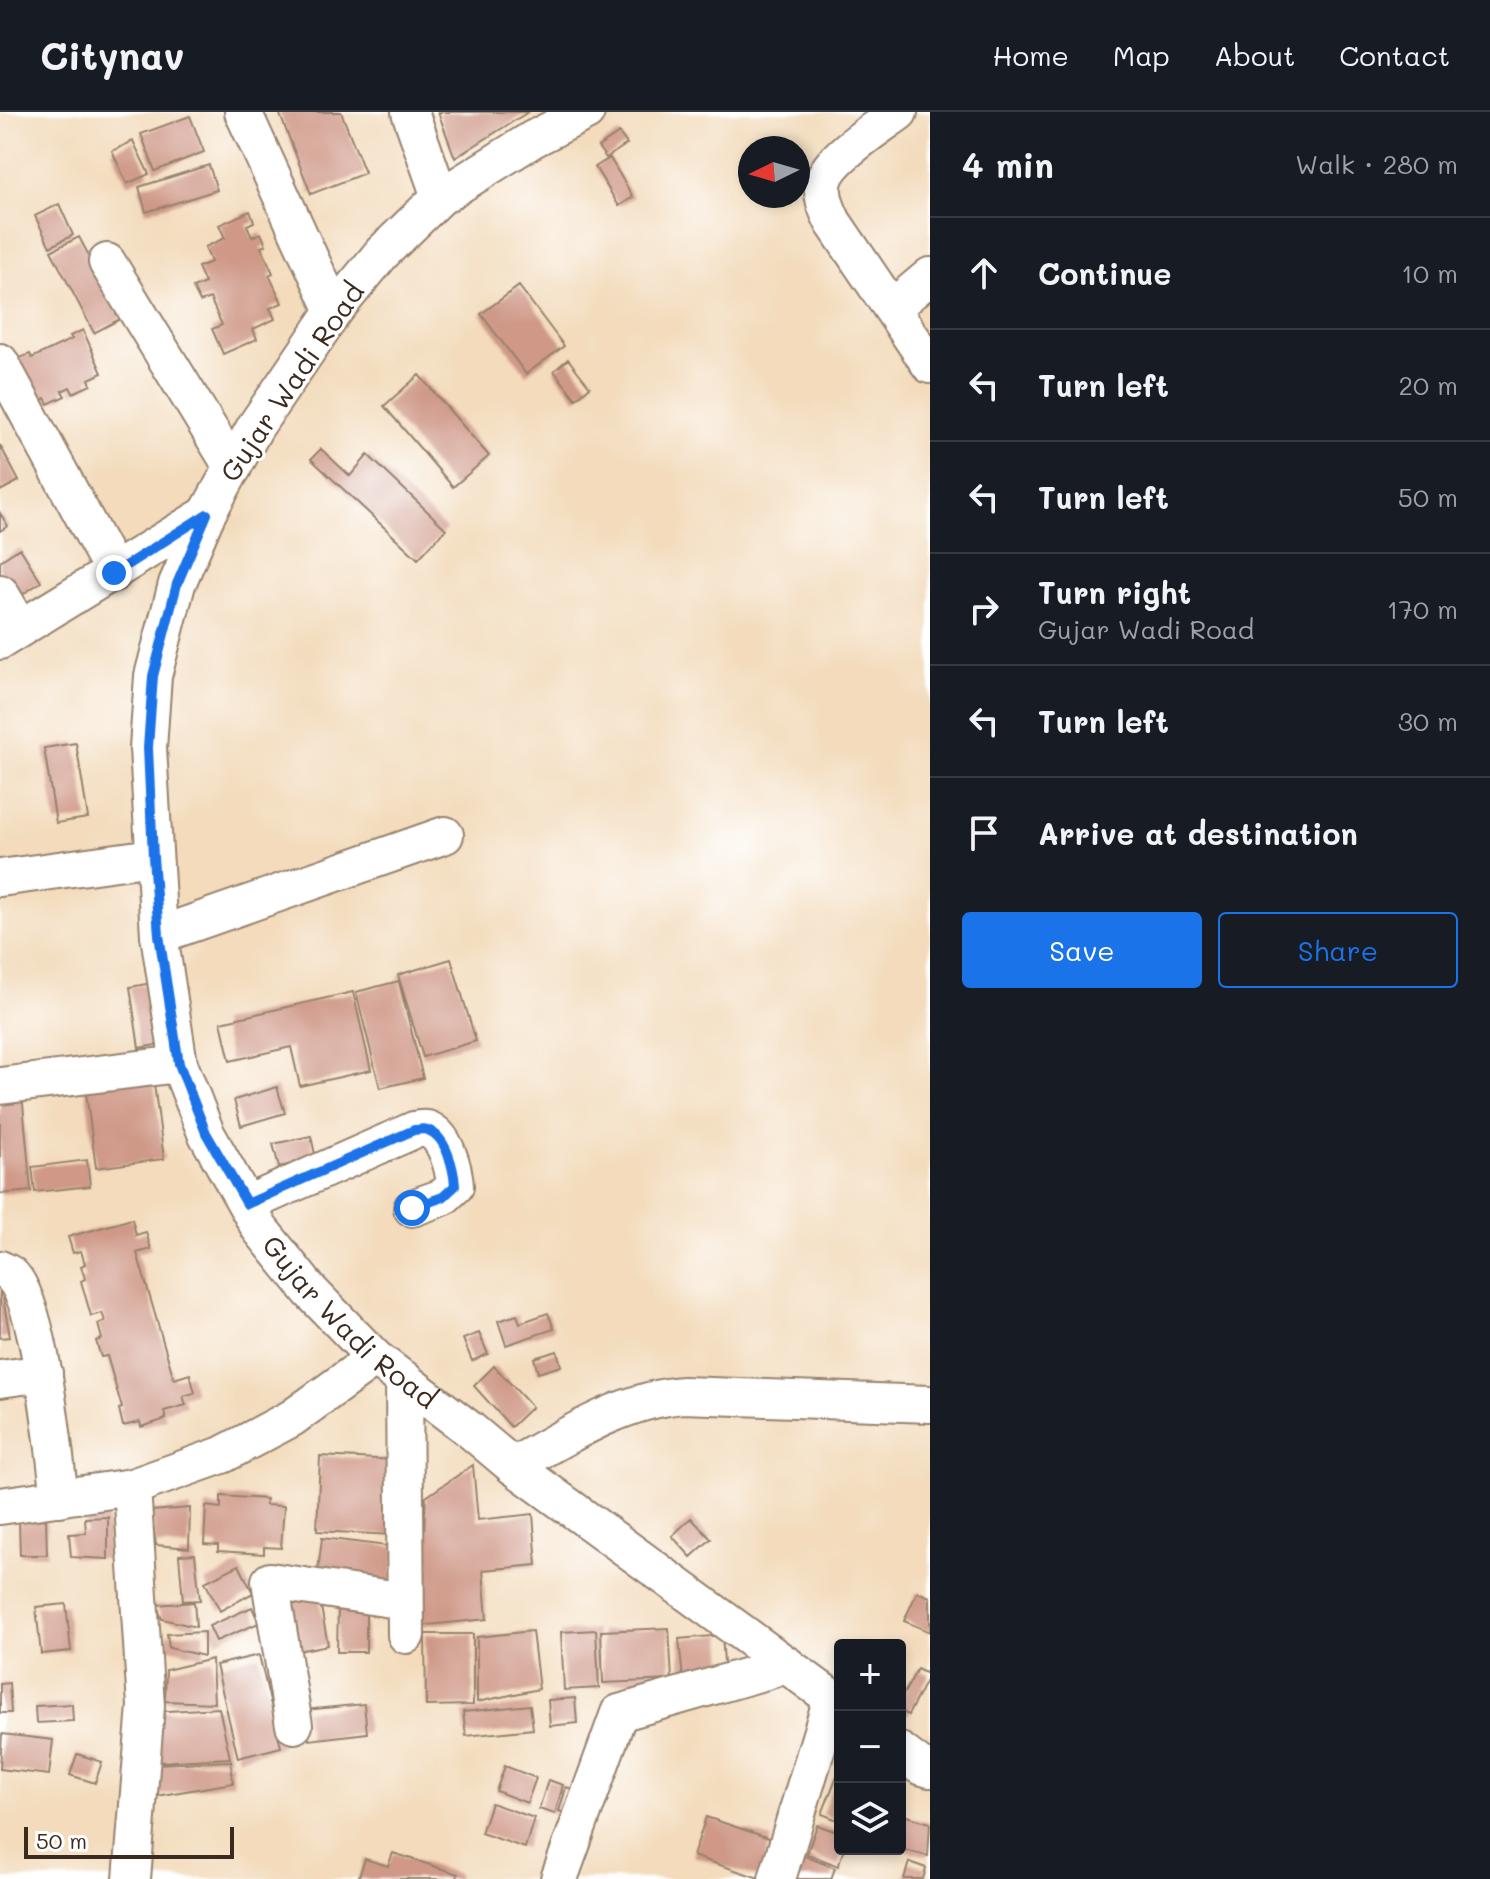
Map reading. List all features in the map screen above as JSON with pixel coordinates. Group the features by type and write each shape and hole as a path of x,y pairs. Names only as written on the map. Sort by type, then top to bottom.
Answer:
{"street":[{"path":"243,112 334,311"},
{"path":"410,112 440,197"},
{"path":"899,112 830,166 823,181 824,198 833,222 930,365"},
{"name":"Gujar Wadi Road","path":"569,116 440,197 382,253 334,311 255,427 207,514 177,584 153,676 148,748 159,935 179,1064 206,1133 260,1229 310,1291 375,1358 513,1466 834,1700"},
{"path":"107,262 233,468"},
{"path":"892,308 930,276"},
{"path":"0,362 114,573"},
{"path":"0,593 10,634 207,514"},
{"path":"159,935 445,835"},
{"path":"0,878 153,857"},
{"path":"0,1086 179,1064"},
{"path":"247,1204 414,1130 427,1129 437,1136 453,1164 455,1186 443,1197 412,1208"},
{"path":"0,1269 12,1276 28,1308 44,1373 60,1498"},
{"path":"0,1506 132,1487 236,1448 292,1418 375,1358"},
{"path":"0,1379 44,1373"},
{"path":"294,1725 270,1581 406,1618 404,1379"},
{"path":"513,1466 620,1410 655,1397 683,1395 930,1404"},
{"path":"132,1487 146,1706 141,1798 132,1879"},
{"path":"559,1879 619,1713 787,1665"},
{"path":"777,1879 834,1707"},
{"path":"906,1756 930,1769"}],"building":[{"path":"279,112 341,112 365,173 311,194"},
{"path":"438,112 528,112 455,158"},
{"path":"190,116 204,152 155,171 141,134"},
{"path":"619,133 627,144 606,158 598,147"},
{"path":"133,141 149,174 127,184 112,151"},
{"path":"610,158 633,197 619,206 595,167"},
{"path":"209,165 217,190 146,212 139,187"},
{"path":"59,204 73,235 50,247 35,216"},
{"path":"250,211 254,222 247,225 252,237 261,233 266,245 261,247 273,273 269,275 282,303 270,308 275,319 253,329 257,339 223,354 212,329 222,325 210,298 200,302 193,288 205,283 198,267 211,262 205,247 225,238 219,225"},
{"path":"79,237 122,318 94,333 51,251"},
{"path":"519,286 564,346 526,374 481,314"},
{"path":"83,330 102,373 89,379 91,385 73,393 70,387 62,391 65,396 48,404 45,398 32,405 12,361 30,354 32,358 72,339 70,336"},
{"path":"568,359 590,387 576,399 554,371"},
{"path":"419,375 489,456 453,487 384,406"},
{"path":"0,445 19,481 0,491"},
{"path":"321,449 350,476 368,455 446,529 418,559 311,459"},
{"path":"0,513 8,526 0,531"},
{"path":"20,548 41,582 14,600 0,578 0,561"},
{"path":"76,743 88,818 56,823 44,748"},
{"path":"451,959 476,1041 423,1057 398,975"},
{"path":"399,981 423,1078 380,1088 356,992"},
{"path":"152,983 161,1044 139,1048 130,987"},
{"path":"353,992 371,1070 300,1086 291,1047 230,1061 221,1022"},
{"path":"152,1069 164,1159 96,1168 84,1078"},
{"path":"277,1087 285,1113 241,1126 234,1100"},
{"path":"22,1093 31,1191 0,1194 0,1095"},
{"path":"311,1136 316,1159 279,1167 273,1144"},
{"path":"87,1160 90,1186 35,1192 32,1167"},
{"path":"132,1219 136,1235 146,1232 151,1249 137,1253 174,1379 190,1374 195,1393 183,1396 186,1405 164,1411 166,1419 141,1427 140,1422 123,1426 119,1409 122,1408 107,1356 101,1357 96,1341 102,1339 98,1324 105,1321 102,1313 91,1316 81,1281 85,1279 81,1266 85,1264 81,1251 73,1253 68,1237"},
{"path":"0,1281 10,1337 0,1338"},
{"path":"548,1313 554,1329 506,1345 498,1321 517,1315 520,1323"},
{"path":"479,1333 488,1354 472,1361 463,1339"},
{"path":"557,1351 561,1366 538,1373 534,1358"},
{"path":"494,1366 532,1407 511,1427 474,1386"},
{"path":"320,1456 396,1460 393,1535 317,1531"},
{"path":"473,1465 478,1520 533,1514 537,1565 483,1570 487,1619 418,1626 426,1497"},
{"path":"221,1496 266,1499 265,1505 284,1506 281,1548 264,1547 264,1554 218,1551 218,1545 204,1544 206,1506 221,1508"},
{"path":"190,1508 189,1548 156,1545 151,1511"},
{"path":"108,1517 108,1559 71,1557 69,1534 86,1533 85,1518"},
{"path":"691,1518 711,1539 691,1557 672,1536"},
{"path":"46,1519 47,1555 20,1555 19,1520"},
{"path":"322,1538 396,1547 390,1589 317,1580"},
{"path":"195,1554 200,1600 183,1601 179,1555"},
{"path":"239,1565 253,1593 220,1611 205,1582"},
{"path":"318,1591 328,1645 288,1653 278,1598"},
{"path":"917,1592 930,1597 930,1632 904,1621"},
{"path":"194,1602 196,1627 162,1619 156,1605"},
{"path":"66,1604 71,1651 41,1654 36,1607"},
{"path":"338,1605 366,1606 366,1652 337,1652"},
{"path":"252,1607 259,1623 216,1641 209,1626"},
{"path":"669,1628 672,1680 603,1683 601,1631"},
{"path":"596,1630 599,1688 564,1690 561,1632"},
{"path":"532,1631 539,1689 477,1702 477,1637"},
{"path":"204,1632 204,1656 169,1648 167,1634"},
{"path":"425,1634 473,1634 473,1705 426,1706"},
{"path":"722,1635 725,1676 683,1680 679,1639"},
{"path":"259,1655 281,1747 238,1758 216,1665"},
{"path":"212,1659 214,1703 165,1701 166,1670"},
{"path":"917,1669 929,1675 908,1715 906,1690"},
{"path":"9,1683 11,1713 0,1713 0,1684"},
{"path":"575,1698 577,1723 550,1726 548,1700"},
{"path":"72,1704 73,1721 36,1723 35,1706"},
{"path":"364,1704 367,1733 309,1740 305,1710"},
{"path":"530,1705 533,1729 466,1736 463,1712"},
{"path":"219,1708 230,1758 156,1762 151,1712"},
{"path":"2,1734 53,1740 49,1775 0,1769"},
{"path":"77,1754 102,1762 95,1783 70,1775"},
{"path":"231,1761 233,1783 156,1796 154,1764"},
{"path":"505,1766 536,1778 527,1803 496,1791"},
{"path":"548,1780 563,1785 555,1814 539,1809"},
{"path":"834,1783 834,1819 822,1814"},
{"path":"566,1787 579,1791 572,1815 559,1811"},
{"path":"491,1803 534,1818 525,1848 481,1833"},
{"path":"906,1816 930,1823 928,1856 906,1850"},
{"path":"706,1817 772,1839 759,1878 693,1856"},
{"path":"817,1825 834,1831 834,1855 842,1855 838,1866 807,1854"},
{"path":"393,1853 458,1874 457,1879 358,1879 365,1859 388,1866"},
{"path":"802,1855 835,1868 831,1879 793,1879"},
{"path":"909,1862 926,1868 923,1879 904,1879"}],"route":[{"path":"114,573 207,514 177,584 153,676 148,748 159,935 179,1064 206,1133 247,1204 414,1130 427,1129 437,1136 453,1164 455,1186 443,1197 412,1208"}]}
